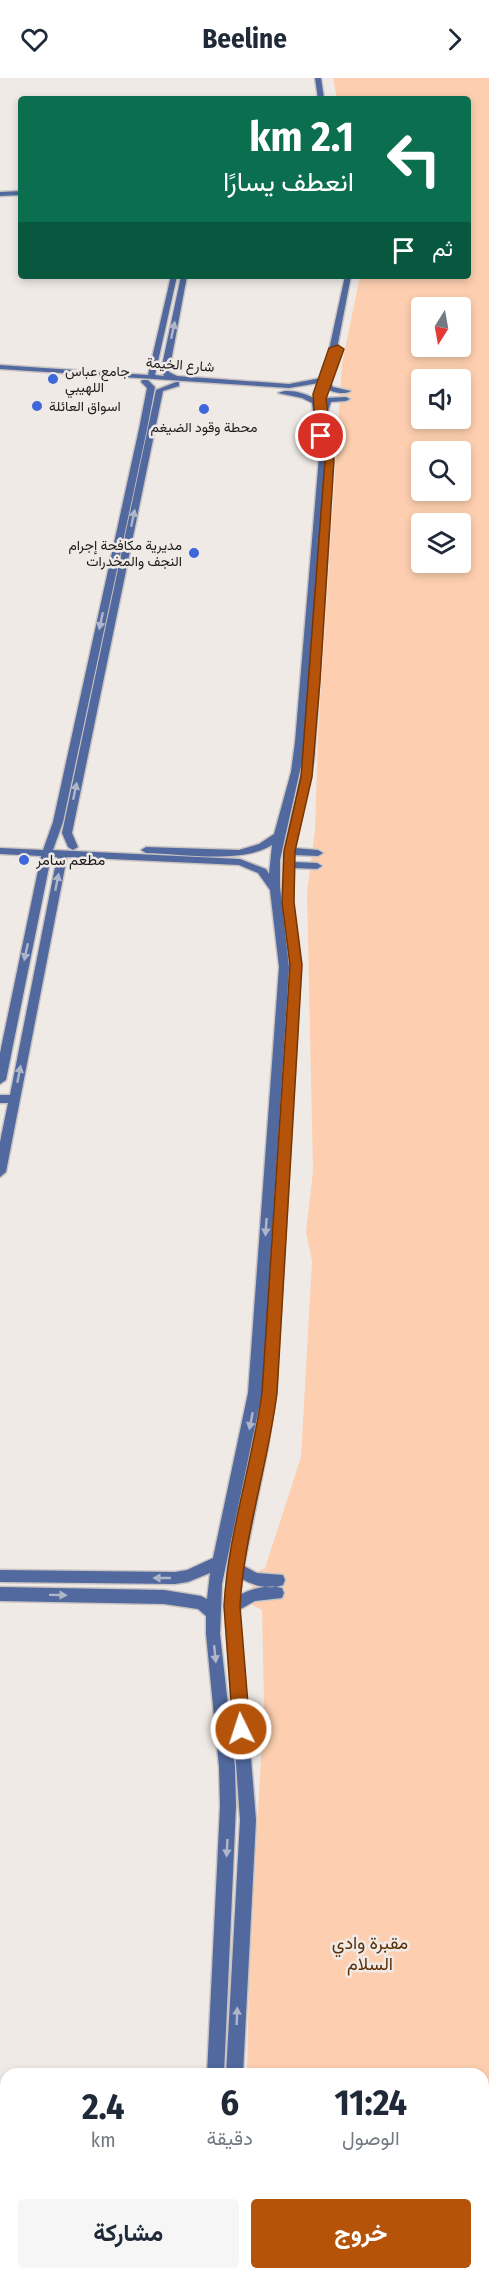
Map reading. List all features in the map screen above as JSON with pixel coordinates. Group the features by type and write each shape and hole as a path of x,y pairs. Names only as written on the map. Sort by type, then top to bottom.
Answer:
{"street":[{"path":"318,78 321,96"},
{"path":"325,78 328,96"},
{"path":"0,194 18,193"},
{"path":"0,1172 5,1121 14,1099 68,850 67,833 149,382 174,279"},
{"path":"161,388 176,381 165,373 184,279"},
{"path":"337,346 348,279"},
{"path":"235,2068 248,1820 232,1606 235,1568 256,1476 269,1393 296,965 287,938 285,921 290,851 300,781 300,742 323,457 320,407 325,380 337,346 354,279"},
{"path":"154,366 166,366"},
{"name":"شارع الخيمة","path":"0,369 149,382 176,381 299,390 325,380"},
{"name":"شارع الخيمة","path":"13,370 67,369 149,382"},
{"path":"320,407 328,400 347,395 331,390 325,380"},
{"path":"149,382 161,388"},
{"path":"116,573 161,388"},
{"name":"شارع الخيمة","path":"299,390 320,407"},
{"path":"0,1080 48,850 58,822 113,589"},
{"path":"275,897 274,861 278,836 296,797"},
{"path":"255,850 278,836"},
{"path":"0,844 48,850"},
{"path":"68,850 240,862 253,866 267,875 285,921"},
{"path":"0,851 239,853 255,850 267,852 270,857 264,865 253,866"},
{"path":"290,851 318,853"},
{"path":"289,865 317,866"},
{"path":"216,2068 228,1830 227,1767 214,1645 213,1613 218,1563 246,1446 257,1368 287,938"},
{"path":"0,1099 14,1099"},
{"path":"246,1446 250,1451 261,1449"},
{"path":"239,1473 250,1471 256,1476"},
{"path":"0,1576 158,1579 193,1574 218,1563"},
{"path":"232,1606 277,1587 235,1568"},
{"path":"193,1574 205,1577 211,1585 205,1598 193,1601"},
{"path":"0,1594 164,1597 201,1603 213,1613"},
{"path":"223,1731 235,1736 241,1729"},
{"path":"227,1767 236,1761 245,1765"}],"green space":[{"name":"مقبرة وادي السلام","path":"333,78 489,78 489,2068 247,2068 249,1976 264,1703 262,1610 251,1604 253,1574 265,1568 301,1457 312,1261 306,1232 313,1171 307,893 315,830 318,732 342,364 359,279 471,279 471,96 336,96"}],"place":[{"name":"جامع عباس اللهيبي","path":"53,379"},
{"name":"اسواق العائلة","path":"37,406"},
{"name":"محطة وقود الضيغم","path":"204,409"},
{"name":"مديرية مكافحة إجرام النجف والمخدرات","path":"194,553"},
{"name":"مطعم سامر","path":"24,860"}],"route":[{"path":"241,1729 232,1606 233,1586 238,1546 263,1440 269,1393 296,965 288,902 290,851 291,838 307,777 315,681 316,632 325,545 330,460 329,437 322,399 325,386 338,357 340,349 338,348 333,348 317,394 321,436"}]}
